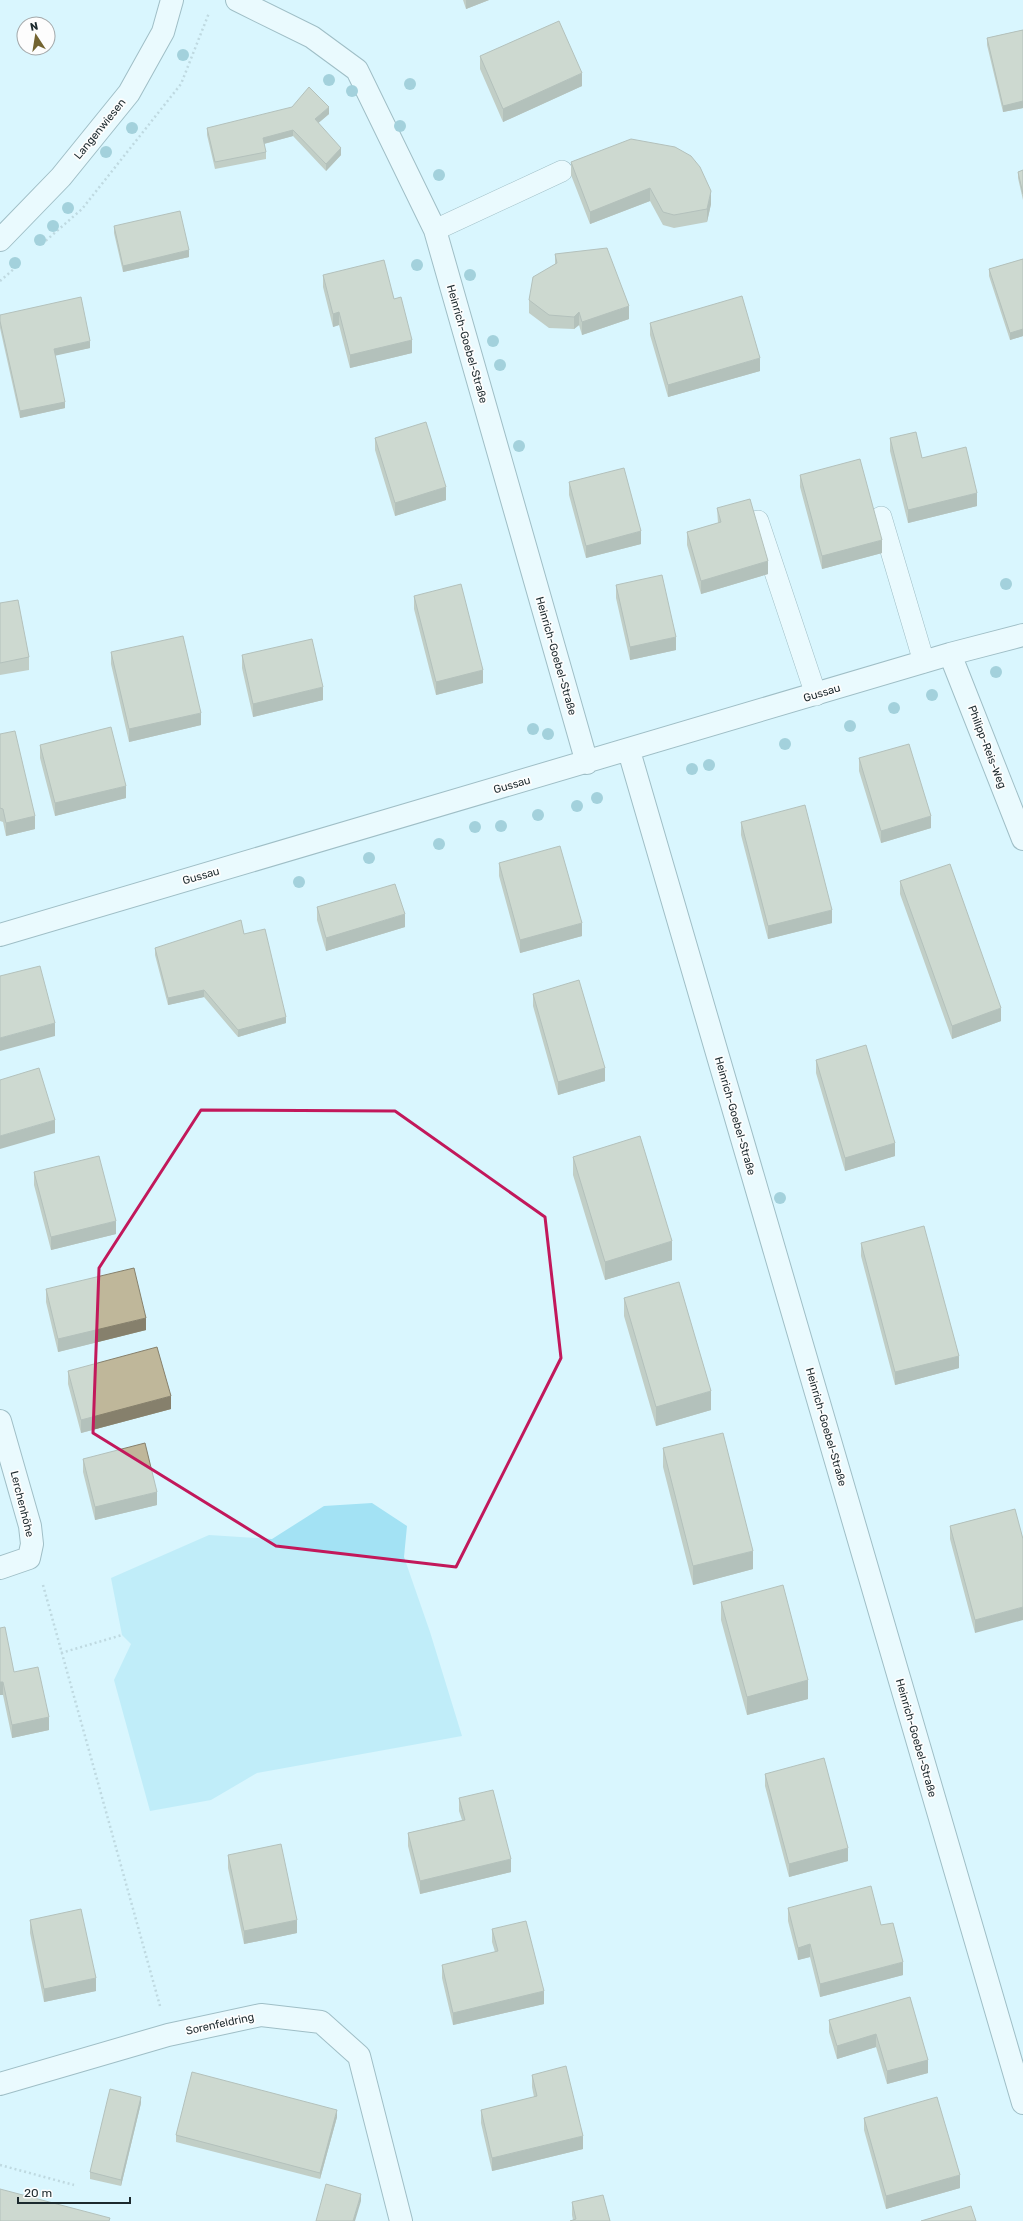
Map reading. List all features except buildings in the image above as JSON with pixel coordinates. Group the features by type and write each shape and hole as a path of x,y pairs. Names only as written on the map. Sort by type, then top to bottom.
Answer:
{"street":[{"name":"Langenwiesen","path":"0,240 61,177 129,93 162,32 172,0"},
{"name":"Heinrich-Goebel-Straße","path":"237,0 312,37 357,70 435,230 587,763"},
{"name":"Gussau","path":"0,935 628,751 950,654 1023,635"},
{"name":"Philipp-Reis-Weg","path":"950,654 1023,839"},
{"name":"Heinrich-Goebel-Straße","path":"628,751 1023,2103"},
{"name":"Lerchenhöhe","path":"0,1421 30,1526 32,1544 29,1558"},
{"path":"0,1568 29,1558"},
{"name":"Sorenfeldring","path":"0,2084 168,2035 260,2015 321,2022 358,2056 401,2221"}],"lane":[{"path":"435,230 562,171"},
{"path":"881,517 924,662"},
{"path":"758,521 816,695"}],"path":[{"path":"29,1558 42,1583 168,2035"},
{"path":"62,1653 122,1634"},
{"path":"0,2165 74,2185"}],"highlighted area":[{"path":"201,1110 395,1111 545,1217 561,1358 456,1567 276,1546 93,1433 99,1268"}],"shaded area":[{"path":"372,1503 407,1526 404,1557 430,1632 462,1736 257,1773 211,1800 150,1811 114,1680 131,1644 122,1635 111,1578 209,1535 272,1539 324,1506"}]}
